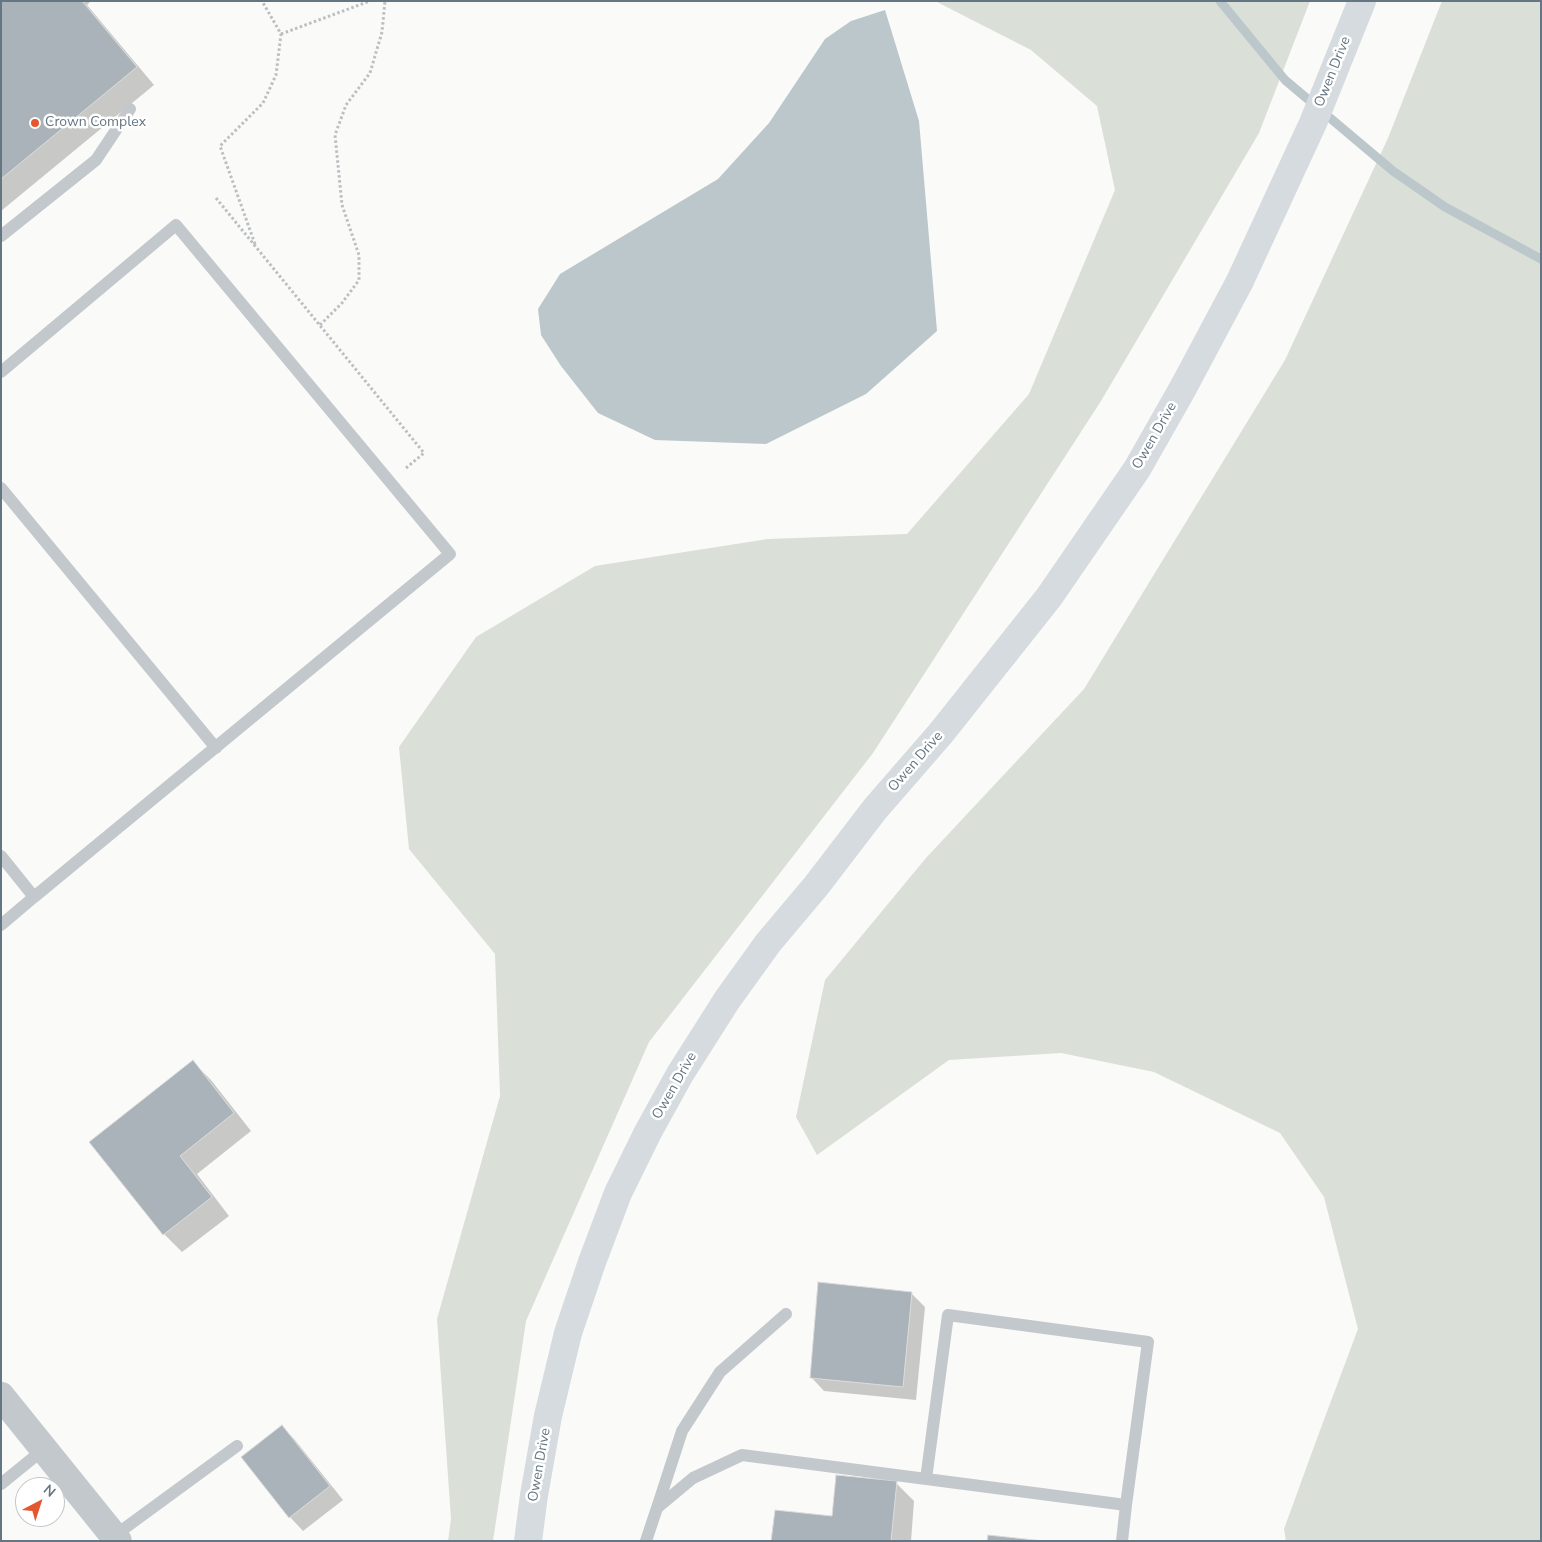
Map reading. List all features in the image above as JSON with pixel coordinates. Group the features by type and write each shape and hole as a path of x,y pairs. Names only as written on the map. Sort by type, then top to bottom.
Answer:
{"main road":[{"name":"Owen Drive","path":"528,1541 548,1416 568,1333 618,1193 648,1132 680,1074 716,1016 768,943 816,886 875,809 941,733 1049,598 1137,468 1183,388 1240,281 1313,123 1362,1"}],"street":[{"path":"1,1396 116,1539"}],"lane":[{"path":"1,236 96,160 130,109"},
{"path":"1,372 176,226 450,554 1,925"},
{"path":"1,488 216,748"},
{"path":"1,856 34,897"},
{"path":"646,1541 682,1431 720,1372 786,1314"},
{"path":"926,1479 948,1314 1148,1342 1122,1541"},
{"path":"116,1539 237,1446"},
{"path":"1,1484 44,1449"},
{"path":"657,1508 693,1478 742,1454 1126,1505"}],"path":[{"path":"256,248 220,146 263,103 276,76 281,34 262,1"},
{"path":"281,34 370,1"},
{"path":"320,325 342,303 359,280 359,255 342,205 335,135 346,105 370,73 382,32 385,1"},
{"path":"216,198 424,453 390,481"}],"shaded area":[{"path":"935,1 1310,1 1259,133 1101,401 873,753 649,1042 526,1321 493,1541 448,1541 451,1519 437,1319 500,1096 495,954 409,849 399,747 476,637 595,566 768,539 907,534 1029,394 1115,190 1097,106 1031,50"},
{"path":"1442,1 1541,1 1541,1541 1286,1541 1284,1529 1358,1329 1324,1197 1280,1133 1154,1072 1061,1053 949,1060 817,1155 796,1117 825,980 926,858 1084,689 1285,360 1388,138"},
{"path":"885,10 919,121 937,331 866,394 766,444 655,440 598,413 561,366 541,335 538,309 560,274 718,179 769,123 825,39 851,21"}],"building":[{"name":"Crown Complex","path":"1,1 82,1 137,67 1,179"},
{"path":"193,1060 234,1113 180,1156 212,1197 163,1235 89,1142"},
{"path":"818,1282 912,1292 903,1387 810,1378"},
{"path":"282,1425 330,1486 289,1518 241,1457"},
{"path":"836,1475 897,1481 891,1541 771,1541 775,1510 832,1516"},
{"path":"988,1535 1044,1541 987,1541"}],"waterway":[{"path":"1220,1 1285,80 1393,171 1445,207 1541,259"}],"place":[{"name":"Crown Complex","path":"35,123"}]}
